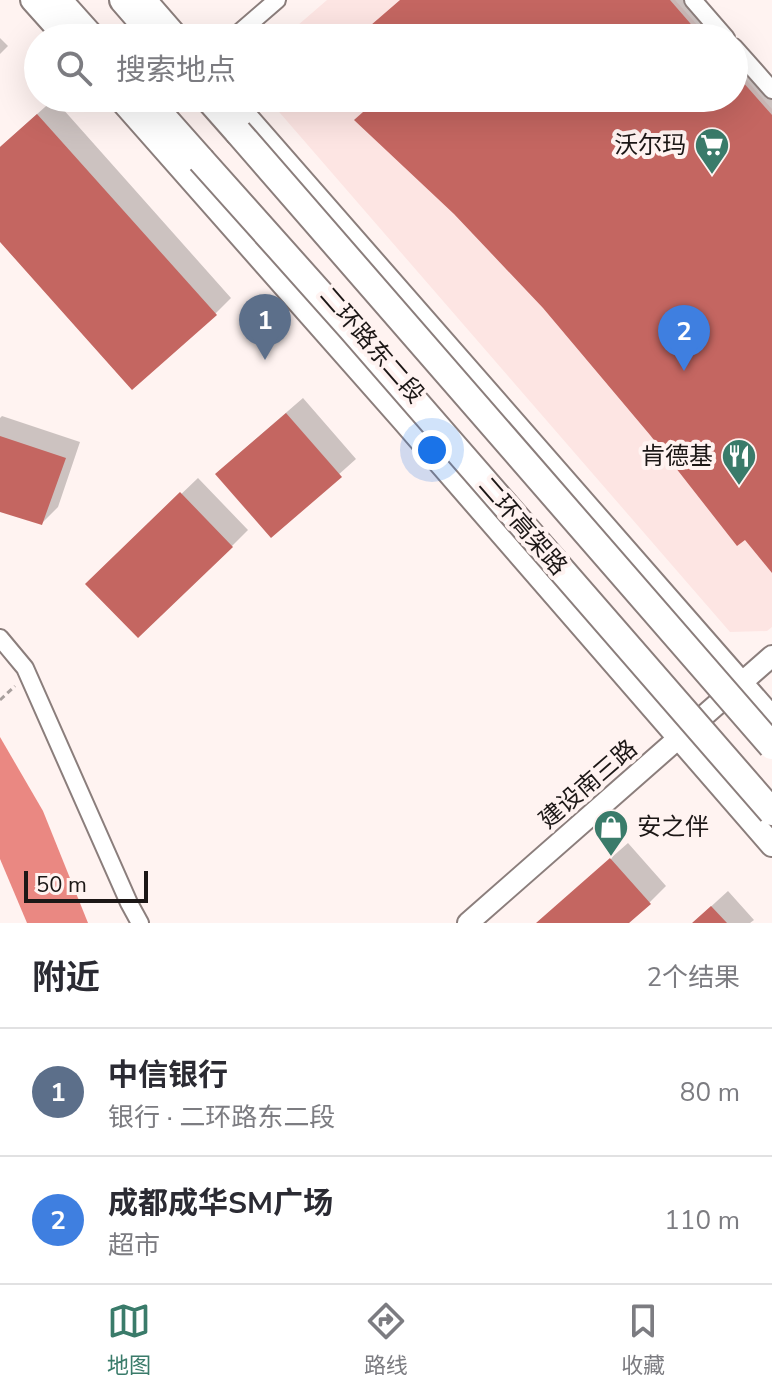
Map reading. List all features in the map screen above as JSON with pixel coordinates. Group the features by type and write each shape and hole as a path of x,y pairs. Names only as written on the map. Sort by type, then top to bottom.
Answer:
{"highway":[{"path":"58,0 79,24"},
{"path":"123,0 144,24"},
{"name":"二环高架路","path":"158,112 351,328 772,812"},
{"name":"二环高架路","path":"220,112 772,746"}],"main road":[{"path":"32,0 53,24"},
{"path":"145,0 166,24"},
{"name":"二环路东二段","path":"131,112 772,845"},
{"path":"242,112 772,718"}],"street":[{"path":"249,24 277,0"},
{"path":"693,0 714,24"},
{"path":"748,63 772,90"},
{"path":"0,638 28,674 140,923"},
{"name":"建设南三路","path":"468,923 772,656"}],"shaded area":[{"path":"327,0 675,0 696,24 299,24"},
{"path":"748,82 772,109 772,627 767,631 730,632 279,112 748,112"},
{"path":"0,737 43,811 88,923 27,923 0,859"}],"building":[{"path":"400,0 670,0 691,24 372,24"},
{"path":"748,88 772,115 772,573 745,540 737,546 650,435 543,308 454,214 354,120 363,112 748,112"},
{"path":"37,114 217,315 132,390 0,242 0,147"},
{"path":"286,413 342,477 271,538 215,474"},
{"path":"0,436 66,458 42,525 0,512"},
{"path":"180,492 233,547 138,638 85,584"},
{"path":"610,858 651,904 629,923 536,923"},
{"path":"711,906 727,923 692,923"}],"place":[{"name":"沃尔玛","path":"712,176"},
{"name":"中信银行","path":"265,360"},
{"name":"成都成华SM广场","path":"684,371"},
{"name":"肯德基","path":"739,487"},
{"name":"安之伴","path":"611,858"}]}
